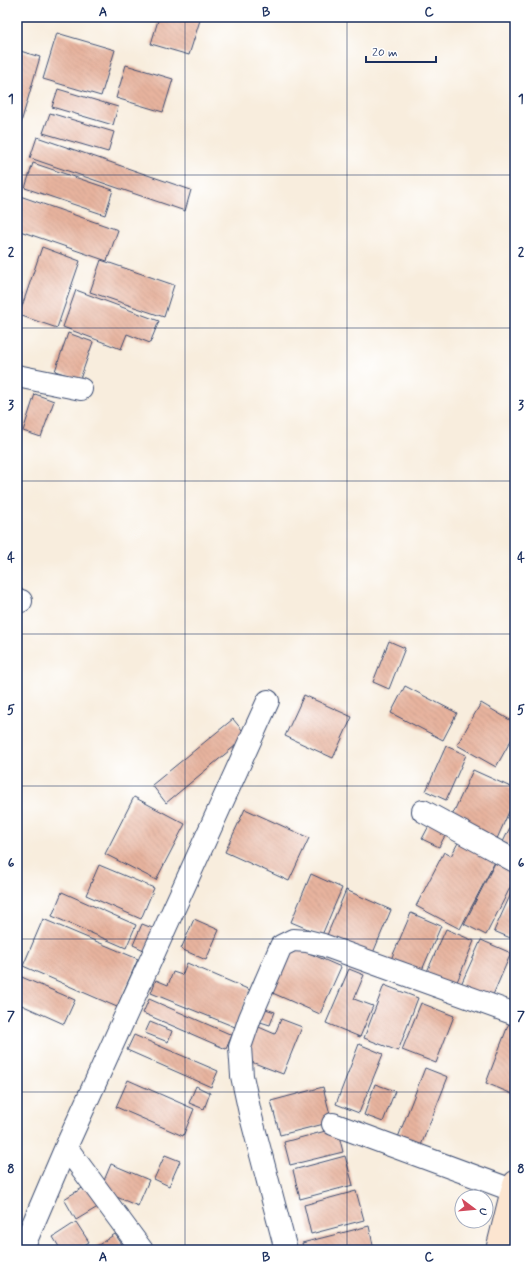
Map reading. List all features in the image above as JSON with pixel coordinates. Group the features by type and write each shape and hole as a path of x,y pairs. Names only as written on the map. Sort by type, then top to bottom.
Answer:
{"street":[{"path":"17,376 81,389"},
{"path":"22,1250 66,1147 268,701"},
{"path":"423,811 515,861"},
{"path":"286,1250 250,1113 242,1076 240,1047 250,1018 281,946 293,940 308,941 323,945 515,1014"},
{"path":"333,1124 513,1186 498,1250"},
{"path":"66,1147 142,1250"}],"building":[{"path":"159,17 201,17 189,55 151,44"},
{"path":"57,33 115,50 101,96 43,79"},
{"path":"17,50 40,57 20,126 17,125"},
{"path":"126,65 173,79 163,112 116,98"},
{"path":"58,89 118,107 113,125 52,107"},
{"path":"50,113 114,132 108,152 43,133"},
{"path":"37,137 191,190 185,211 30,158"},
{"path":"33,163 113,190 105,215 25,188"},
{"path":"17,195 118,230 107,261 17,230"},
{"path":"42,247 80,261 57,328 19,315"},
{"path":"101,260 174,285 164,317 90,292"},
{"path":"76,290 159,321 150,343 127,334 121,349 63,327"},
{"path":"17,291 22,293 17,306"},
{"path":"68,333 93,342 80,379 55,371"},
{"path":"35,394 54,401 41,437 23,431"},
{"path":"17,419 20,420 17,429"},
{"path":"389,641 405,648 389,689 373,682"},
{"path":"405,686 457,713 443,740 391,713"},
{"path":"304,695 352,717 333,758 285,736"},
{"path":"481,703 515,723 515,733 496,767 457,745"},
{"path":"233,719 247,736 166,803 152,785"},
{"path":"446,746 466,755 446,800 426,791"},
{"path":"473,770 515,789 515,798 496,841 450,820"},
{"path":"134,797 185,824 156,880 105,854"},
{"path":"245,809 309,838 289,881 225,852"},
{"path":"515,819 515,847 503,842"},
{"path":"432,820 449,828 439,847 422,839"},
{"path":"460,839 497,858 460,929 416,906 444,852 451,856"},
{"path":"495,863 515,874 515,878 486,935 464,924"},
{"path":"99,865 154,888 141,919 86,895"},
{"path":"311,874 342,888 322,935 291,922"},
{"path":"514,887 515,888 515,940 494,931"},
{"path":"346,890 391,910 370,960 325,940"},
{"path":"62,892 136,925 126,948 52,916"},
{"path":"411,913 441,926 419,977 389,964"},
{"path":"43,919 138,959 117,1007 23,966"},
{"path":"194,919 219,930 206,960 181,949"},
{"path":"142,924 155,929 146,951 133,945"},
{"path":"446,929 474,941 454,989 425,976"},
{"path":"481,940 511,953 490,1002 459,989"},
{"path":"288,944 341,967 320,1014 268,991"},
{"path":"187,963 250,990 235,1027 151,993 156,980 168,985 173,972 182,975"},
{"path":"349,969 364,975 354,999 373,1006 360,1037 326,1023"},
{"path":"17,975 75,1000 64,1024 17,1003"},
{"path":"384,985 418,998 398,1051 364,1038"},
{"path":"149,999 232,1035 226,1049 143,1013"},
{"path":"421,1003 454,1016 436,1063 402,1050"},
{"path":"259,1007 275,1012 270,1025 254,1020"},
{"path":"281,1019 302,1027 283,1074 241,1058 254,1025 275,1034"},
{"path":"150,1022 172,1031 168,1042 145,1033"},
{"path":"509,1023 515,1025 515,1095 486,1083"},
{"path":"134,1035 218,1071 211,1087 127,1050"},
{"path":"359,1044 383,1054 359,1113 336,1104"},
{"path":"425,1068 448,1077 420,1148 397,1140"},
{"path":"128,1080 194,1109 183,1136 116,1107"},
{"path":"375,1084 395,1091 383,1122 364,1115"},
{"path":"196,1086 210,1093 204,1109 189,1103"},
{"path":"323,1087 332,1122 280,1135 271,1101"},
{"path":"337,1128 343,1152 290,1165 284,1142"},
{"path":"165,1155 180,1161 169,1186 154,1179"},
{"path":"345,1156 353,1185 300,1199 293,1170"},
{"path":"111,1164 149,1180 138,1206 100,1190"},
{"path":"89,1184 101,1205 76,1220 64,1199"},
{"path":"356,1191 364,1220 311,1234 304,1205"},
{"path":"76,1222 89,1242 77,1250 61,1250 53,1237"},
{"path":"515,1222 515,1250 507,1250"},
{"path":"369,1226 374,1250 304,1250 302,1243"},
{"path":"115,1234 126,1250 91,1250"}]}
